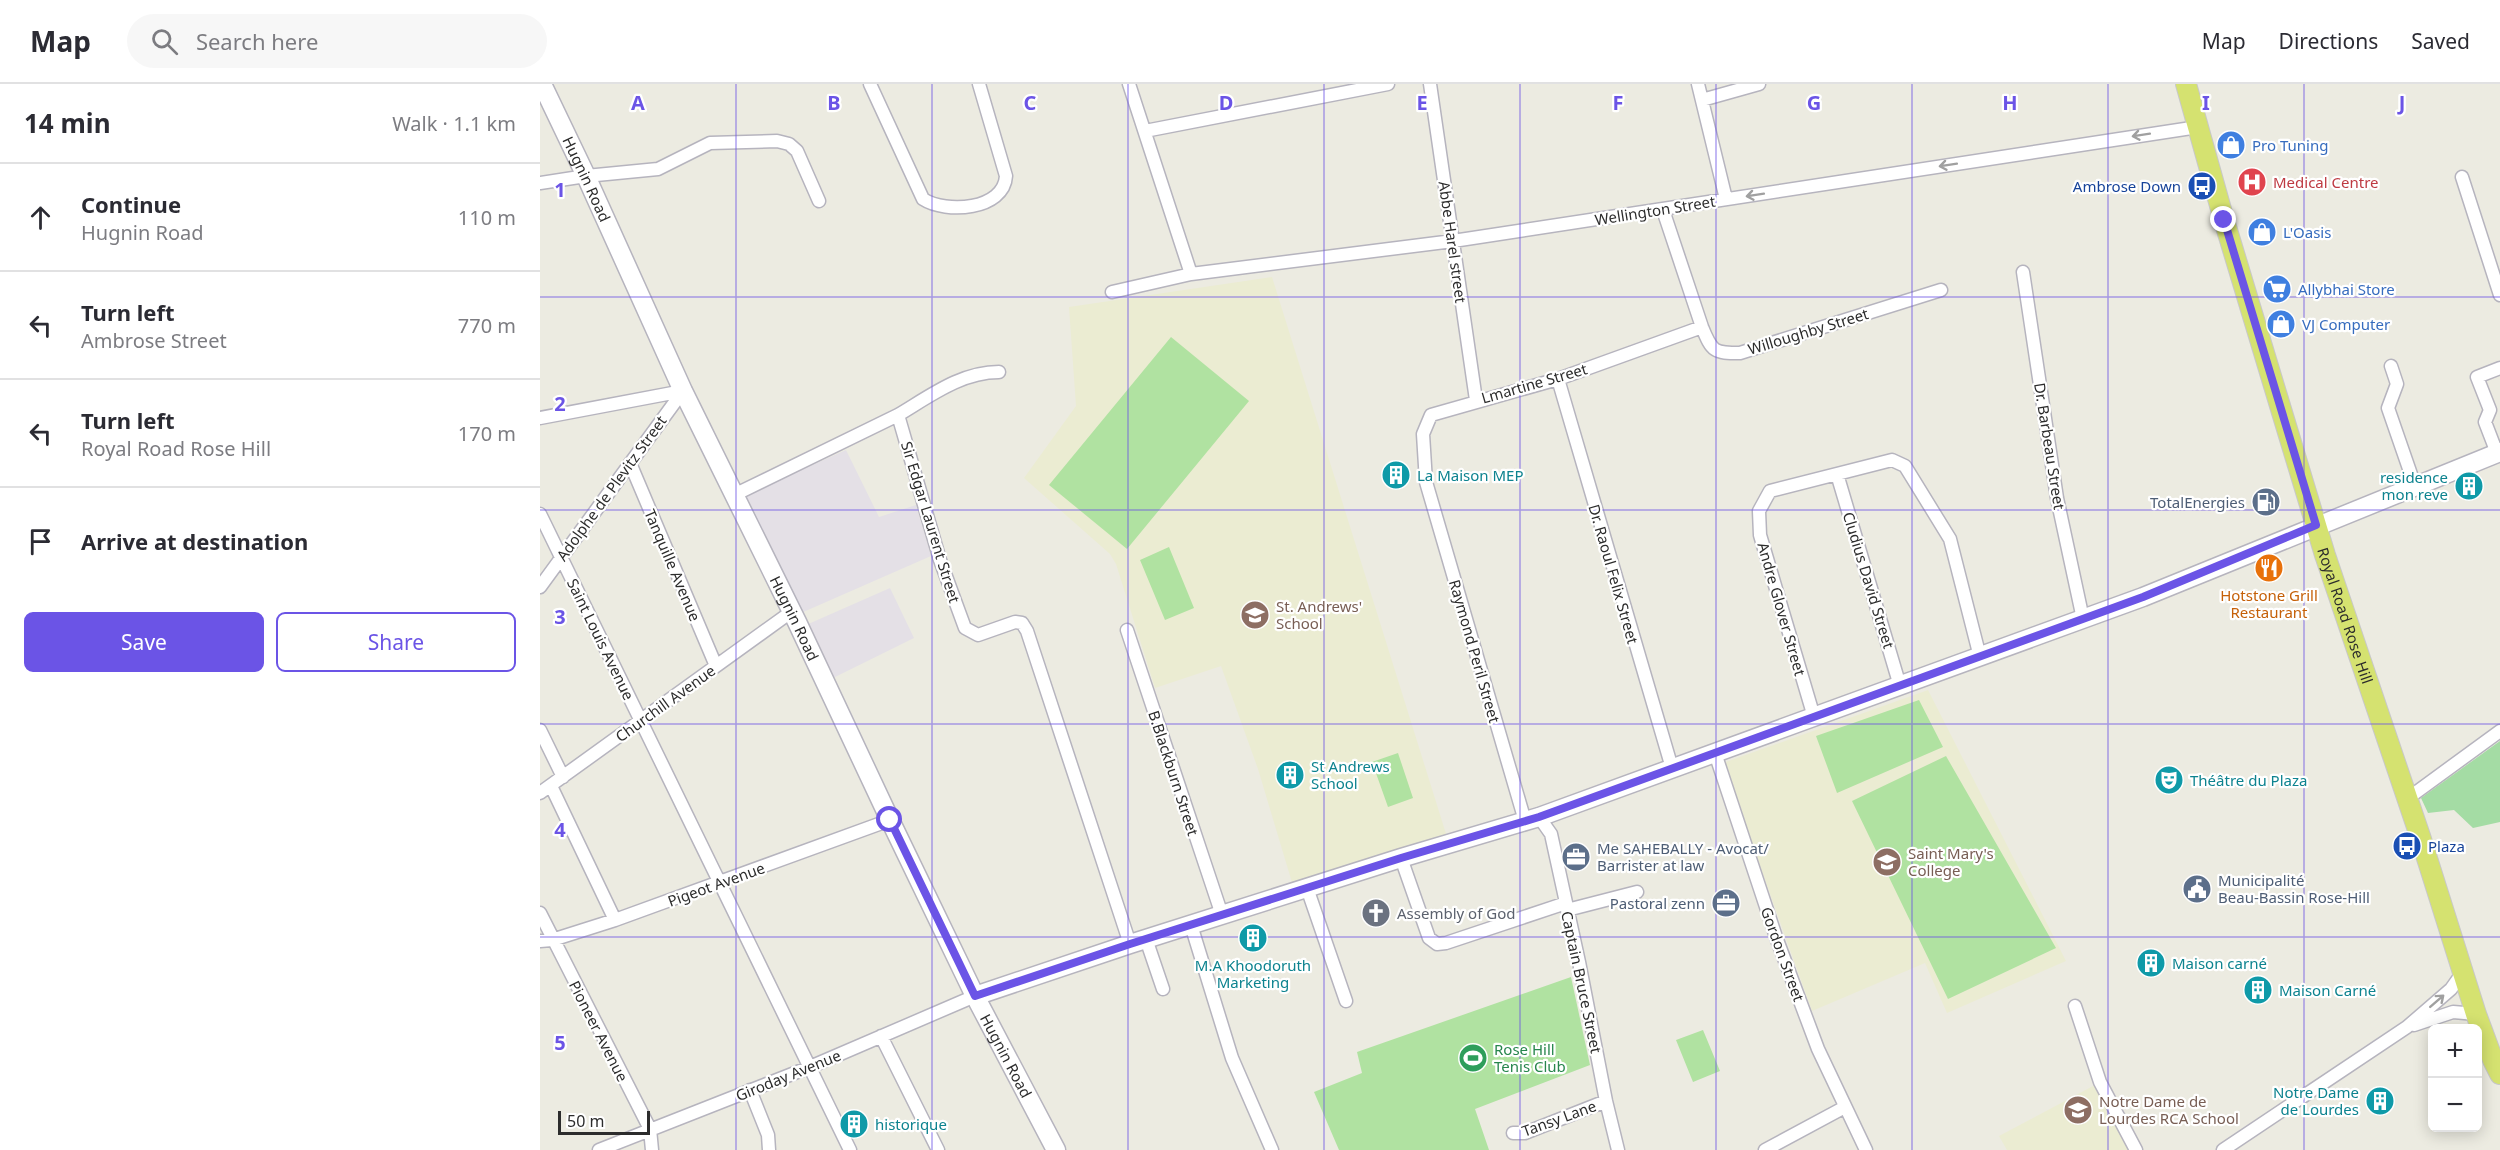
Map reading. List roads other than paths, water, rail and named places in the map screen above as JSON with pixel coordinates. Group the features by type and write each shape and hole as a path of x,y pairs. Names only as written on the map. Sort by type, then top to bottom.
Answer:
{"main road":[{"name":"Royal Road Rose Hill","path":"2187,84 2224,220 2316,525 2476,1014 2498,1064"}],"street":[{"name":"Hugnin Road","path":"542,84 683,391 975,996 1056,1150"},
{"path":"870,84 923,199 934,206 944,208 986,203 1001,191 1005,182 1006,176 979,84"},
{"path":"1129,84 1191,274"},
{"path":"1145,131 1389,84"},
{"name":"Abbe Harel street","path":"1430,84 1476,400"},
{"path":"1698,84 1726,199"},
{"path":"1702,100 1759,84"},
{"name":"Wellington Street","path":"1112,292 1191,274 1453,241 2198,127"},
{"path":"540,183 658,169 710,143 777,141 789,144 796,151 819,201"},
{"path":"2462,177 2500,295"},
{"name":"Willoughby Street","path":"1663,210 1709,346 1719,353 1740,353 1941,290"},
{"name":"Dr. Barbeau Street","path":"2023,272 2057,498 2083,619"},
{"name":"Lmartine Street","path":"1426,482 1423,434 1431,415 1476,400 1558,379 1702,327"},
{"path":"2391,366 2397,384 2388,408 2415,486"},
{"path":"975,996 1138,941 1532,819 2143,597 2499,452 2485,422 2495,409 2477,377 2500,368"},
{"path":"734,495 898,415 949,385 981,372 999,372"},
{"name":"Dr. Raoul Felix Street","path":"1558,379 1672,768"},
{"path":"540,418 683,391"},
{"name":"Adolphe de Plevitz Street","path":"540,587 683,391"},
{"name":"Sir Edgar Laurent Street","path":"898,415 940,560 965,628 978,635 1015,622 1022,623 1027,631 1138,941"},
{"name":"Andre Glover Street","path":"1814,717 1760,535 1759,511 1770,491 1892,460 1905,466 1950,539 1980,657"},
{"name":"Tanquille Avenue","path":"630,463 716,666"},
{"name":"Cludius David Street","path":"1837,474 1900,686"},
{"name":"Raymond Peril Street","path":"1426,482 1532,819"},
{"name":"Saint Louis Avenue","path":"540,514 810,1067"},
{"name":"Churchill Avenue","path":"545,789 791,612"},
{"name":"B.Blackburn Street","path":"1127,630 1222,915"},
{"path":"540,730 563,777"},
{"path":"2407,799 2500,731"},
{"name":"Gordon Street","path":"1714,753 1776,937 1818,1049 1866,1150"},
{"path":"545,789 615,920"},
{"name":"Captain Bruce Street","path":"1532,819 1551,834 1618,1150"},
{"name":"Pigeot Avenue","path":"546,941 615,920 890,820"},
{"path":"1401,858 1429,938 1437,944 1567,907 1637,892"},
{"path":"1307,888 1346,1001"},
{"name":"Pioneer Avenue","path":"540,913 546,941 650,1129 652,1150"},
{"path":"1191,925 1232,1058 1272,1150"},
{"path":"1138,941 1163,989"},
{"path":"2223,1150 2407,1027 2451,989 2463,972"},
{"name":"Giroday Avenue","path":"599,1150 810,1067 975,996"},
{"path":"2075,1006 2100,1082 2136,1150"},
{"path":"2407,1027 2453,1012 2476,1014"},
{"path":"881,1036 938,1150"},
{"path":"810,1067 850,1150"},
{"path":"750,1089 768,1135 770,1150"},
{"name":"Tansy Lane","path":"1513,1133 1526,1133 1606,1101"},
{"path":"1765,1150 1845,1107"}],"place":[{"name":"Pro Tuning","path":"2231,145"},
{"name":"Medical Centre","path":"2252,182"},
{"name":"Ambrose Down","path":"2202,186"},
{"name":"L'Oasis","path":"2262,232"},
{"name":"Allybhai Store","path":"2277,289"},
{"name":"VJ Computer","path":"2281,324"},
{"name":"La Maison MEP","path":"1396,475"},
{"name":"residence mon reve","path":"2469,486"},
{"name":"TotalEnergies","path":"2266,502"},
{"name":"Hotstone Grill Restaurant","path":"2269,568"},
{"name":"St. Andrews' School","path":"1255,615"},
{"name":"St Andrews School","path":"1290,775"},
{"name":"Théâtre du Plaza","path":"2169,780"},
{"name":"Plaza","path":"2407,846"},
{"name":"Me SAHEBALLY - Avocat/ Barrister at law","path":"1576,857"},
{"name":"Saint Mary's College","path":"1887,862"},
{"name":"Municipalité Beau-Bassin Rose-Hill","path":"2197,889"},
{"name":"Pastoral zenn","path":"1726,903"},
{"name":"Assembly of God","path":"1376,913"},
{"name":"M.A Khoodoruth Marketing","path":"1253,938"},
{"name":"Maison carné","path":"2151,963"},
{"name":"Maison Carné","path":"2258,990"},
{"name":"Rose Hill Tenis Club","path":"1473,1058"},
{"name":"Notre Dame de Lourdes","path":"2380,1101"},
{"name":"Notre Dame de Lourdes RCA School","path":"2078,1110"},
{"name":"historique","path":"854,1124"}]}
